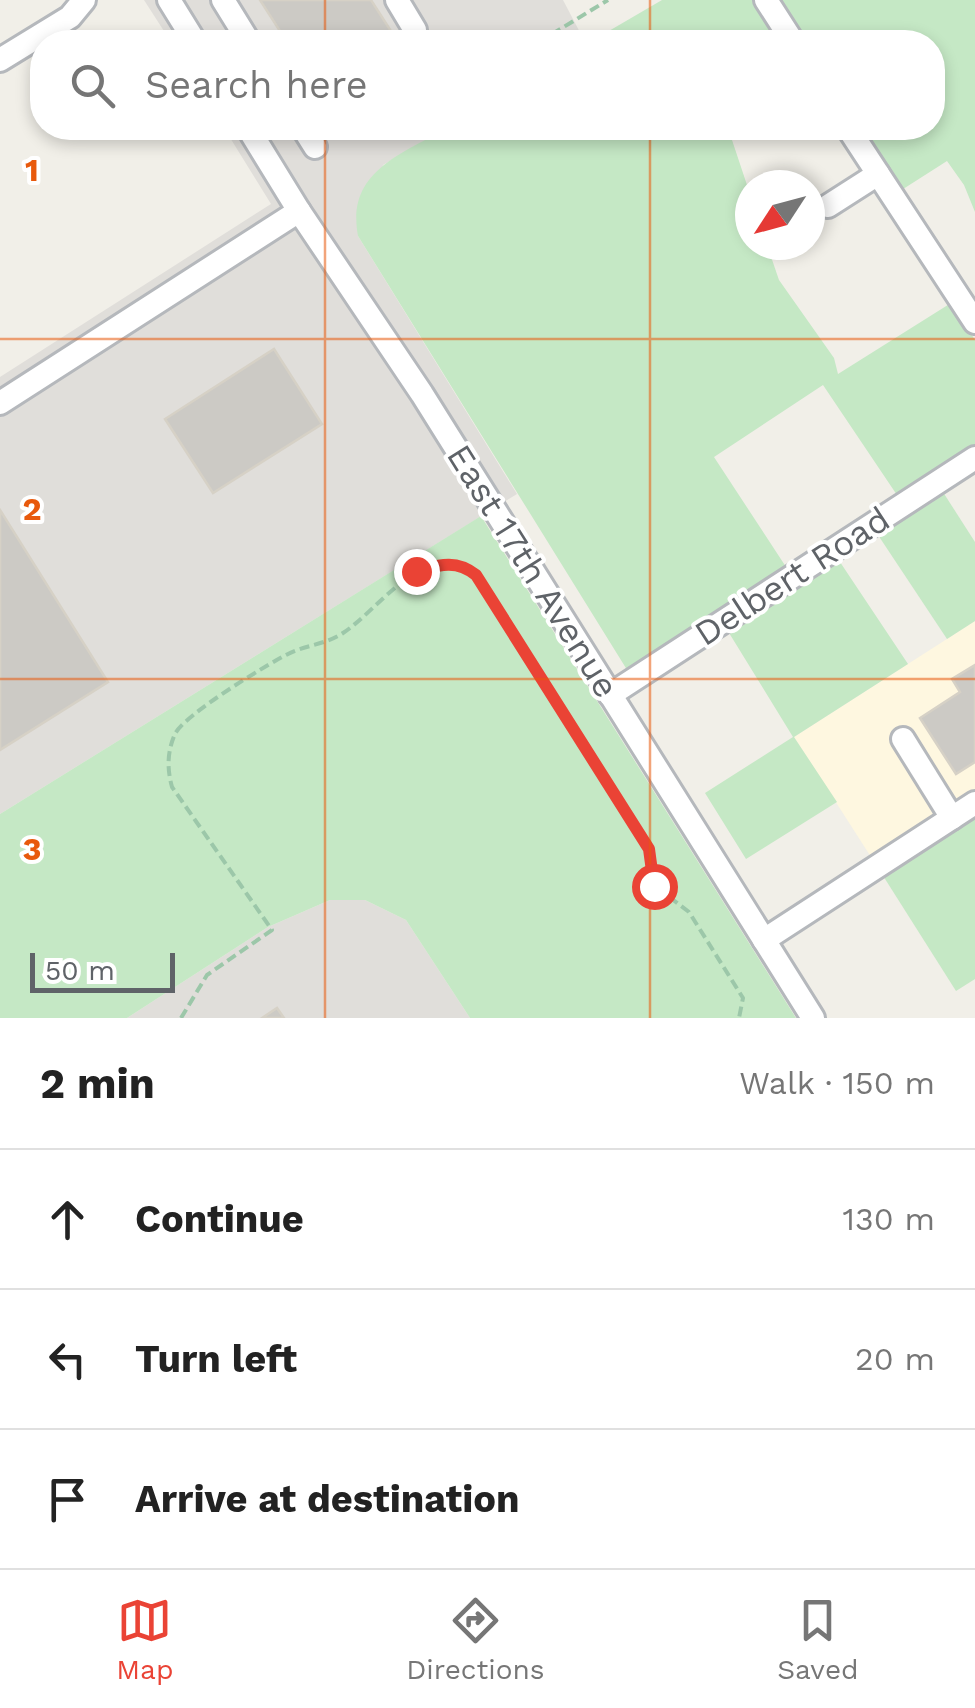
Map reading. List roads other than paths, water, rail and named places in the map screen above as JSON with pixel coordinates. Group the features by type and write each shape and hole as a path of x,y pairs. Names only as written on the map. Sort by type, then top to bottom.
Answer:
{"street":[{"path":"49,30 70,17 84,0"},
{"path":"168,0 187,30"},
{"path":"223,0 242,30"},
{"path":"397,0 416,30"},
{"path":"766,0 786,30"},
{"path":"0,60 30,42"},
{"name":"East 17th Avenue","path":"255,140 422,394 812,1018"},
{"path":"856,140 975,322"},
{"path":"828,206 878,174"},
{"path":"0,404 299,212"},
{"name":"Delbert Road","path":"610,695 975,458"},
{"path":"903,739 952,818"},
{"path":"764,940 975,803"}]}
